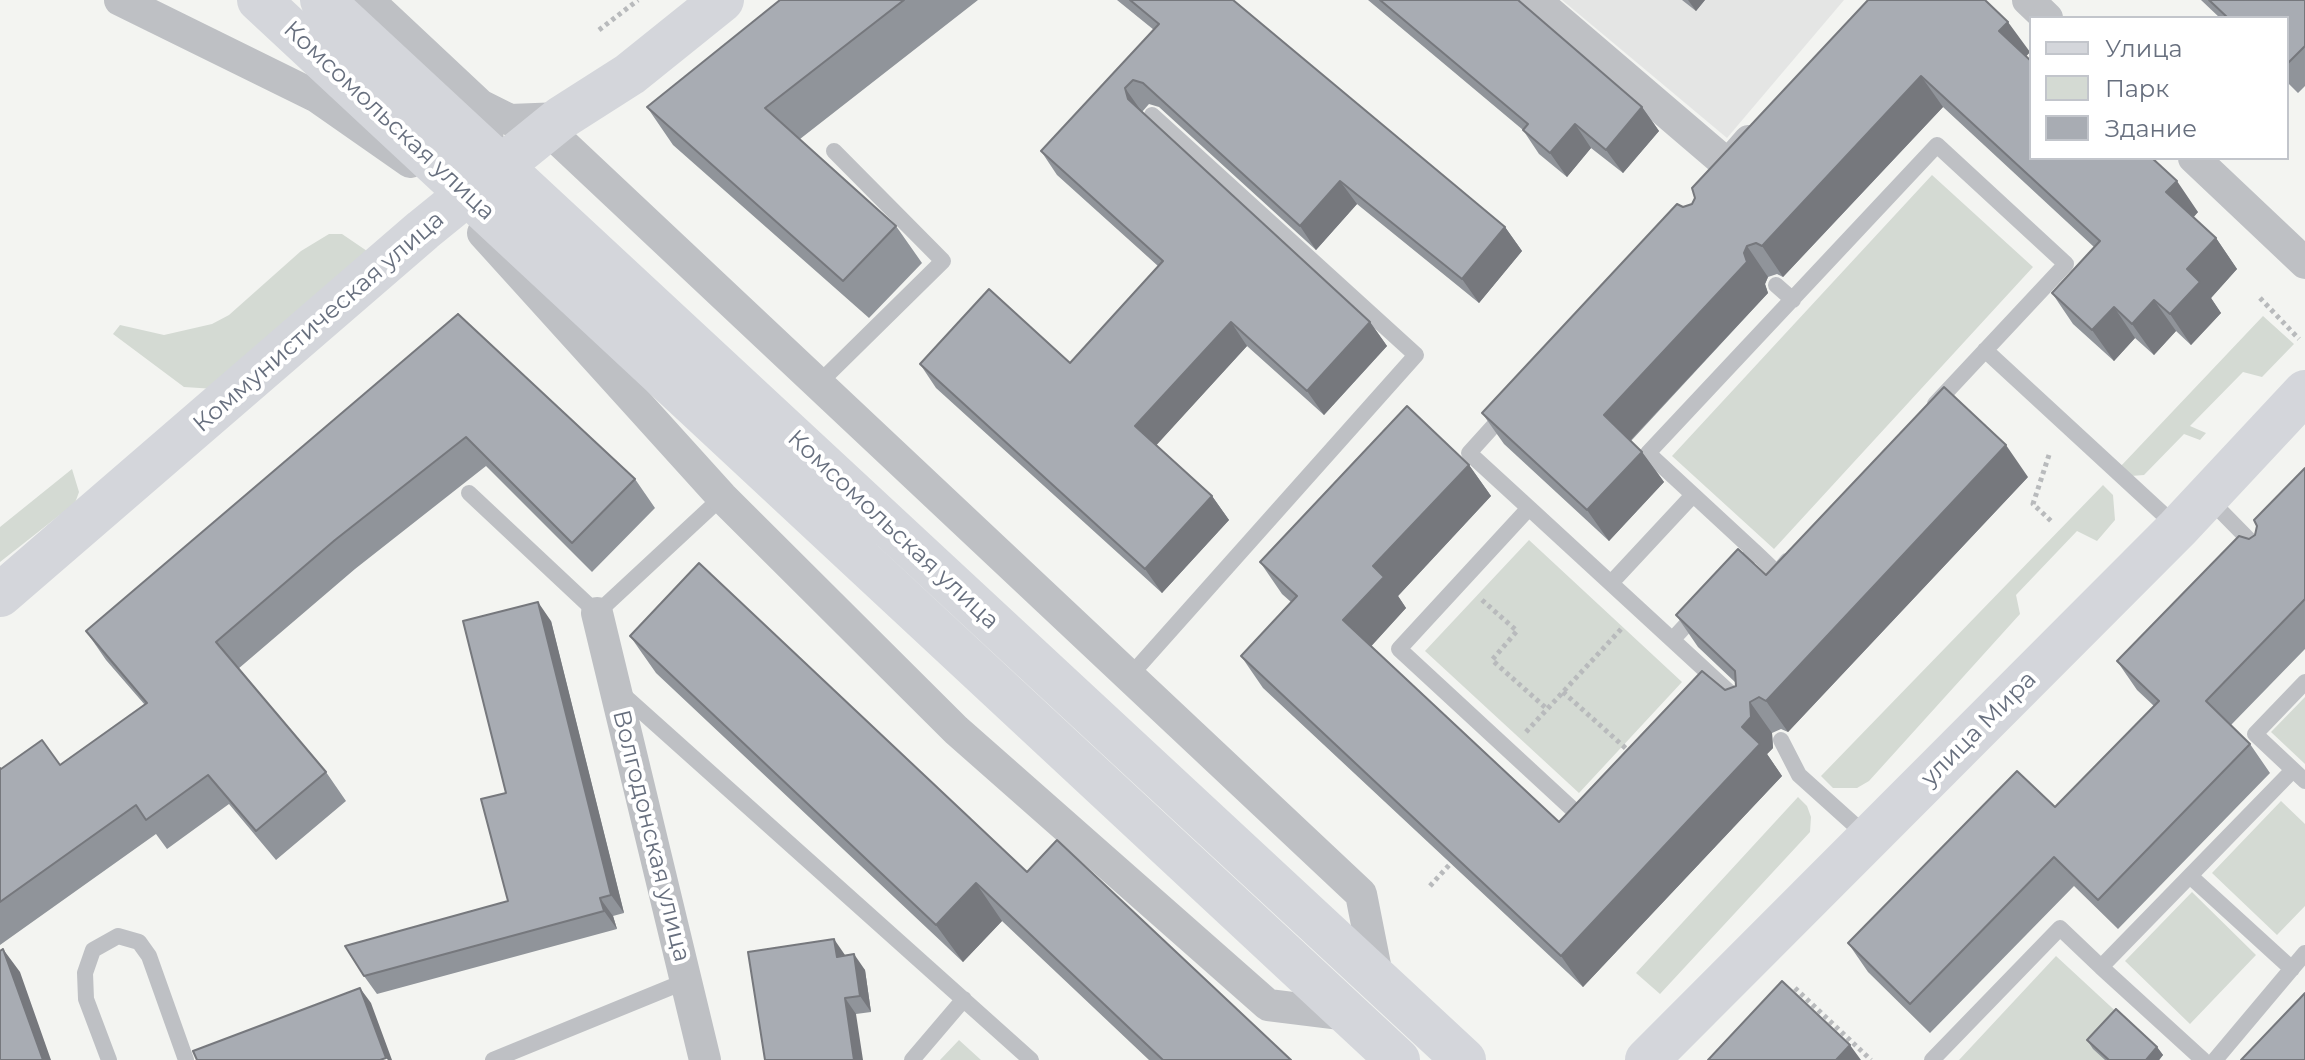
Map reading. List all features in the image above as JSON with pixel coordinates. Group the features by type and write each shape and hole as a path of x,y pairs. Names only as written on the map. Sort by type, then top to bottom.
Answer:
{"main road":[{"name":"Комсомольская улица","path":"259,0 1398,1060"},
{"name":"Комсомольская улица","path":"322,0 1464,1060"},
{"name":"Коммунистическая улица","path":"0,595 468,193 554,124 630,74 722,0"},
{"name":"улица Мира","path":"1647,1060 1870,839 2192,512 2305,392"}],"street":[{"path":"120,0 149,9 317,97 430,177 468,193 722,497 956,730 1268,1005 1349,1015"},
{"path":"368,0 480,105 510,120 554,124 817,385 1361,894 1378,980"},
{"path":"1535,0 1723,171 1769,118"},
{"path":"2028,0 2045,16"},
{"path":"468,193 491,153 480,105"},
{"path":"2196,160 2305,263"},
{"name":"Волгодонская улица","path":"597,613 705,1060"}],"lane":[{"path":"1129,677 1416,355 1152,115"},
{"path":"1798,550 1777,573 1648,453 1937,145 2066,264 1923,417"},
{"path":"817,385 943,261 834,151"},
{"path":"1776,285 1793,300"},
{"path":"1985,350 2192,512 2267,557"},
{"path":"1521,395 1469,453 1673,639 1707,683 1750,711"},
{"path":"469,493 597,613 722,497"},
{"path":"1611,583 1693,495"},
{"path":"1529,508 1399,649 1582,818 1637,758"},
{"path":"1673,639 1754,551"},
{"path":"2101,967 2190,876 2299,776 2255,734 2305,682"},
{"path":"616,688 1031,1060"},
{"path":"1781,740 1799,775 1870,839"},
{"path":"2190,876 2292,969"},
{"path":"1932,1060 2060,928 2203,1060"},
{"path":"109,1060 86,999 85,973 93,950 118,936 139,942 149,956 186,1060"},
{"path":"2215,1060 2305,953"},
{"path":"493,1060 686,981"},
{"path":"912,1060 964,999"}],"path":[{"path":"599,30 638,0"},
{"path":"2260,298 2299,339"},
{"path":"2049,455 2033,504 2051,521"},
{"path":"1461,582 1517,631 1492,660 1547,709"},
{"path":"1510,750 1639,609"},
{"path":"1563,692 1637,758"},
{"path":"1430,886 1451,863"},
{"path":"1795,988 1871,1060"}],"shaded area":[{"path":"1562,0 1844,0 1727,138"}],"green space":[{"path":"1932,175 2033,267 1774,549 1672,456"},
{"path":"329,234 342,234 367,251 215,389 184,387 113,334 120,325 164,335 212,324 229,315 301,251"},
{"path":"2263,316 2294,344 2262,377 2243,372 2190,426 2206,433 2200,440 2184,434 2144,475 2131,476 2120,467"},
{"path":"72,469 79,492 75,503 0,562 0,527"},
{"path":"2103,485 2113,495 2115,520 2097,541 2077,531 2016,595 2020,614 1869,781 1857,788 1833,788 1821,776"},
{"path":"1529,540 1682,682 1579,793 1425,651"},
{"path":"2305,697 2305,764 2271,732"},
{"path":"1798,797 1807,806 1811,817 1810,832 1660,994 1636,973"},
{"path":"2281,801 2305,824 2305,906 2277,935 2212,873"},
{"path":"2192,892 2256,955 2190,1024 2125,961"},
{"path":"2056,956 2163,1055 2159,1060 1959,1060"},
{"path":"959,1040 981,1060 940,1060"}],"building":[{"path":"780,0 904,0 765,108 896,226 843,281 647,107"},
{"path":"1130,0 1233,0 1505,227 1462,279 1340,181 1300,226 1143,83 1133,80 1125,88 1128,99 1370,322 1307,391 1231,322 1135,426 1212,496 1145,569 920,364 989,289 1070,363 1163,261 1041,151 1159,24"},
{"path":"1380,0 1518,0 1642,107 1606,150 1575,124 1550,153 1523,130 1528,124"},
{"path":"1868,0 1985,0 2008,22 1999,31 2029,59 2029,160 2154,160 2177,181 2166,192 2216,238 2187,269 2200,282 2170,314 2154,300 2132,324 2114,307 2092,330 2052,293 2100,241 1921,76 1762,246 1756,243 1747,246 1744,253 1747,262 1604,415 1642,452 1587,510 1482,413 1677,204 1683,207 1692,204 1695,198 1692,188"},
{"path":"2209,0 2305,0 2305,46 2289,62 2289,16 2226,16"},
{"path":"458,314 635,479 572,543 466,437 335,540 216,642 326,772 256,831 208,775 146,820 136,805 0,902 0,768 42,740 60,765 147,703 86,631"},
{"path":"1944,387 2006,445 1766,701 1759,697 1750,702 1751,717 1742,727 1760,744 1561,956 1241,656 1297,596 1260,562 1407,406 1469,465 1373,566 1384,577 1343,620 1559,822 1702,671 1725,690 1736,686 1735,671 1676,615 1738,549 1766,575"},
{"path":"2305,468 2305,599 2206,701 2250,744 2098,900 2054,857 1910,1004 1848,943 2017,771 2055,807 2159,701 2117,661 2239,536 2249,539 2255,535 2257,526 2254,520"},
{"path":"699,563 1027,872 1057,840 1291,1060 1163,1060 976,883 936,925 630,636"},
{"path":"538,602 611,895 600,898 604,911 364,976 345,946 508,901 481,799 506,793 463,621"},
{"path":"834,939 837,957 854,954 860,996 845,998 854,1060 765,1060 748,952"},
{"path":"3,949 43,1060 0,1060 0,951"},
{"path":"1782,981 1850,1045 1836,1060 1708,1060"},
{"path":"360,988 386,1058 197,1060 193,1051"},
{"path":"2305,993 2305,1060 2241,1060"},
{"path":"2116,1009 2157,1047 2146,1060 2109,1060 2087,1040"}]}
